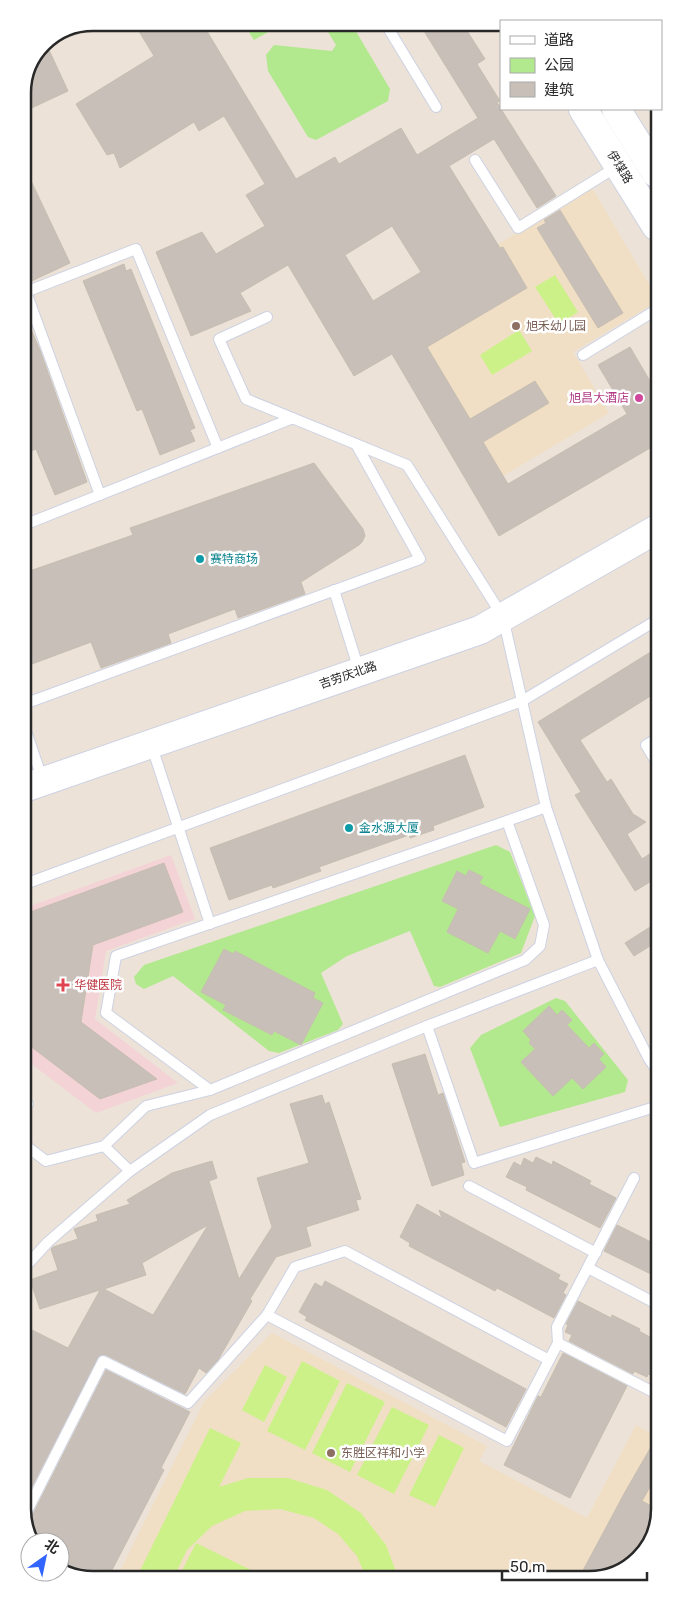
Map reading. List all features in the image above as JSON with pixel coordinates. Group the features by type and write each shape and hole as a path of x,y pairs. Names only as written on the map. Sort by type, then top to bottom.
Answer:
{"main road":[{"name":"伊煤路","path":"584,110 651,218"},
{"path":"617,110 651,165"},
{"name":"吉劳庆北路","path":"34,784 480,630 651,532"}],"lane":[{"path":"391,31 436,107"},
{"path":"475,160 518,228 618,165"},
{"path":"31,291 136,249 218,448"},
{"path":"31,309 100,495"},
{"path":"583,355 651,313"},
{"path":"267,316 219,340 246,399 407,465 502,617 546,807 598,960 651,1062"},
{"path":"31,522 293,418"},
{"path":"31,701 420,559 356,444"},
{"path":"334,590 360,671"},
{"path":"31,882 522,701 651,624"},
{"path":"651,742 646,745 651,753"},
{"path":"150,744 210,924"},
{"path":"31,766 34,784"},
{"path":"210,1090 106,1014 116,956 546,807"},
{"path":"31,1150 46,1161 104,1146 146,1106 210,1090 525,960 540,946 544,925 507,821"},
{"path":"31,1261 48,1242 130,1171 210,1115 427,1026 598,960"},
{"path":"427,1026 474,1163 651,1108"},
{"path":"104,1146 130,1171"},
{"path":"267,1315 506,1441 558,1342 557,1328 634,1178"},
{"path":"469,1186 596,1253"},
{"path":"31,1503 103,1361 188,1403 267,1315 295,1267 345,1251 549,1360"},
{"path":"588,1268 651,1301"},
{"path":"558,1342 651,1391"}],"shaded area":[{"name":"旭禾幼儿园","path":"592,188 651,288 651,305 573,352 609,413 503,476 401,302"},
{"name":"华健医院","path":"171,855 195,919 106,951 95,1019 178,1083 96,1113 31,1064 31,906"},
{"name":"东胜区祥和小学","path":"272,1333 487,1446 479,1461 587,1518 636,1425 651,1433 651,1509 649,1525 633,1553 620,1562 601,1570 120,1571 204,1402"}],"green space":[{"path":"248,31 270,31 254,40"},
{"path":"327,31 356,31 390,89 388,101 316,140 308,137 268,71 266,55 274,45 332,51 336,45"},
{"path":"555,275 578,312 559,324 535,287"},
{"path":"519,330 532,351 492,375 480,355"},
{"path":"496,845 510,852 535,916 521,953 440,987 434,986 410,931 347,956 321,973 343,1024 338,1030 279,1053 269,1051 173,976 144,989 136,984 134,977 144,965"},
{"path":"556,998 565,1001 628,1080 625,1092 500,1127 470,1048 481,1035"},
{"path":"302,1361 340,1381 305,1450 267,1431"},
{"path":"265,1365 287,1377 264,1422 242,1410"},
{"path":"347,1383 385,1402 350,1472 312,1453"},
{"path":"392,1407 429,1425 394,1494 357,1475"},
{"path":"210,1428 241,1443 219,1487 248,1478 288,1478 327,1490 361,1513 386,1545 396,1571 363,1571 357,1556 338,1534 314,1518 280,1509 245,1511 212,1526 187,1550 177,1571 140,1571"},
{"path":"439,1435 464,1448 435,1507 409,1495"},
{"path":"196,1543 253,1571 182,1571"}],"building":[{"path":"139,31 207,31 296,179 335,157 339,164 401,128 417,155 478,118 424,31 467,31 485,59 477,64 500,101 497,102 500,110 502,110 556,196 537,208 494,139 449,166 500,248 503,247 527,288 427,347 470,419 535,381 549,403 483,442 508,484 627,414 598,365 630,347 651,383 651,447 499,536 392,354 354,376 288,265 240,293 251,311 191,336 156,252 202,232 216,254 265,226 246,195 265,184 224,116 199,131 194,122 120,168 114,153 107,155 76,104 154,56","holes":["392,226 421,272 373,301 345,255"]},
{"path":"49,50 68,91 31,108 33,77 44,55"},
{"path":"31,181 70,263 31,281"},
{"path":"560,210 623,313 598,328 537,228 546,223 544,220"},
{"path":"124,264 126,271 131,269 195,428 190,430 195,441 160,455 142,409 137,411 83,281"},
{"path":"31,329 87,482 55,495 36,449 31,451"},
{"name":"赛特商场","path":"314,463 363,529 365,536 359,545 301,582 305,594 238,618 235,609 168,634 171,643 101,668 91,642 31,664 31,571 133,535 130,528"},
{"path":"651,652 651,696 580,740 607,782 611,779 633,814 646,822 627,834 642,859 651,853 651,881 635,891 575,795 581,792 538,722"},
{"name":"金水源大厦","path":"465,755 484,807 433,826 434,830 410,838 409,835 319,867 321,871 273,888 272,885 229,900 210,848"},
{"name":"华健医院","path":"164,863 183,912 93,945 81,1022 157,1079 100,1099 31,1047 31,912"},
{"path":"469,870 483,877 479,883 530,909 515,939 500,931 488,953 447,932 458,909 442,901 457,871 466,876"},
{"path":"651,926 651,945 634,956 625,943"},
{"path":"224,949 233,954 235,951 315,993 313,998 323,1003 301,1045 274,1031 272,1035 223,1010 226,1005 201,992"},
{"path":"549,1006 557,1015 562,1010 572,1020 567,1025 589,1048 594,1043 604,1054 599,1059 606,1067 583,1089 572,1078 553,1096 521,1062 535,1049 529,1043 531,1040 523,1031"},
{"path":"425,1054 438,1095 443,1093 465,1162 461,1163 464,1175 432,1186 392,1064"},
{"path":"322,1095 325,1104 329,1102 361,1199 356,1200 359,1210 306,1227 311,1246 276,1257 250,1299 252,1301 218,1360 206,1373 199,1368 185,1394 106,1355 99,1356 31,1488 31,1330 68,1348 100,1290 40,1309 31,1280 58,1270 51,1249 78,1239 74,1229 98,1221 96,1215 130,1204 127,1200 172,1173 212,1161 217,1178 209,1181 239,1279 272,1227 257,1178 309,1163 290,1104","holes":["208,1225 153,1315 104,1289 146,1275 142,1263"]},
{"path":"536,1157 552,1165 553,1161 591,1181 589,1184 616,1198 600,1228 526,1190 527,1187 506,1177 514,1162 521,1166 524,1158 533,1163"},
{"path":"417,1204 442,1218 439,1210 560,1275 558,1279 568,1284 563,1293 566,1295 554,1318 497,1288 495,1291 409,1246 410,1243 400,1237"},
{"path":"617,1225 651,1242 651,1274 604,1251"},
{"path":"325,1281 526,1389 506,1427 305,1320 307,1317 299,1312 315,1283 322,1287"},
{"path":"578,1301 611,1318 612,1315 640,1329 639,1331 651,1338 651,1376 648,1374 647,1377 634,1371 633,1374 569,1341 572,1335 565,1332 568,1325 566,1324"},
{"path":"563,1353 627,1386 570,1498 504,1465 538,1396 541,1397"},
{"path":"106,1370 190,1412 161,1468 164,1470 112,1571 89,1571 70,1566 70,1532 36,1532 32,1516"},
{"path":"651,1447 651,1485 642,1501 651,1506 651,1509 649,1525 644,1536 633,1553 620,1562 601,1570 583,1571"}],"place":[{"name":"旭禾幼儿园","path":"516,326"},
{"name":"旭昌大酒店","path":"639,398"},
{"name":"赛特商场","path":"200,559"},
{"name":"金水源大厦","path":"349,828"},
{"name":"华健医院","path":"63,985"},
{"name":"东胜区祥和小学","path":"331,1453"}]}
